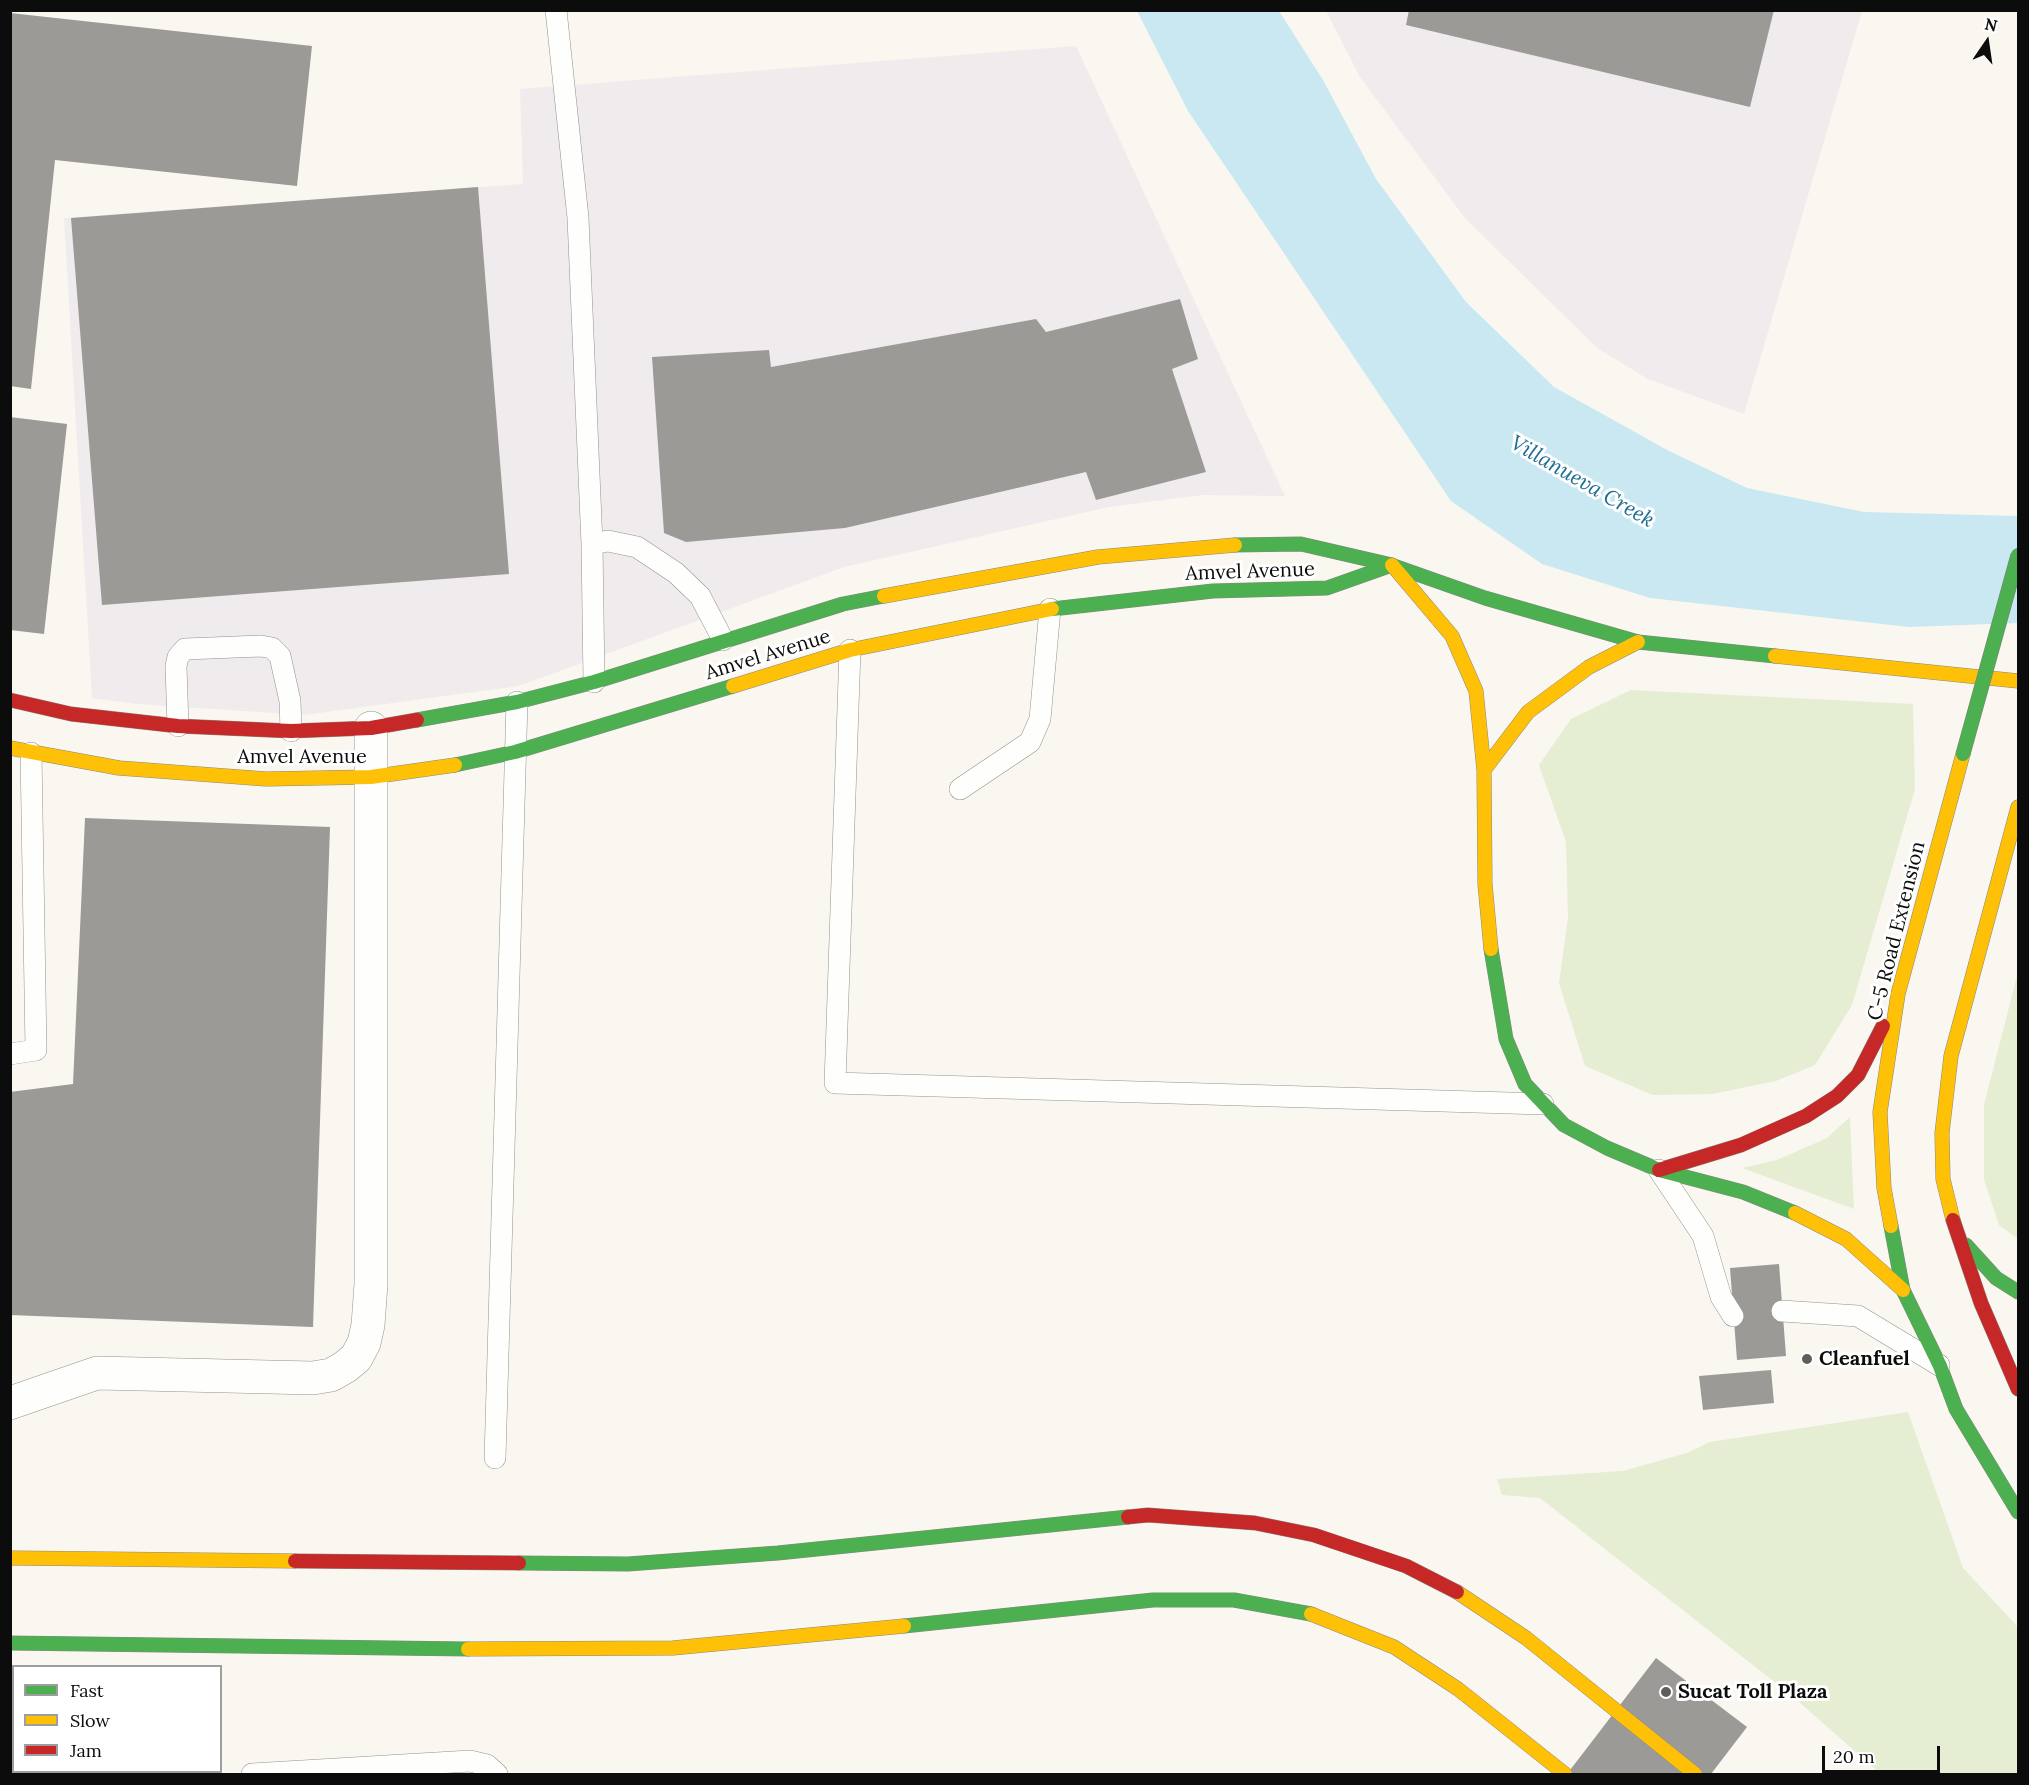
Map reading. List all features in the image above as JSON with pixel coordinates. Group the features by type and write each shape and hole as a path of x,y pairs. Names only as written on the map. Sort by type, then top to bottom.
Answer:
{"main road":[{"name":"Amvel Avenue","path":"10,700 71,714 178,726 291,730 371,728 517,702 594,682 843,604 930,585 1109,555 1217,544 1282,543 1301,544 1392,565"},
{"name":"C-5 Road Extension","path":"2019,555 1898,994 1880,1112 1884,1188 1903,1290 1940,1366 1956,1409 2019,1512"},
{"name":"Amvel Avenue","path":"10,748 119,768 267,779 371,777 436,769 515,752 850,650 939,630 1050,609 1213,591 1327,588 1392,565"},
{"path":"1392,565 1485,598 1638,642 2019,681"},
{"path":"1392,565 1452,636 1476,691 1484,770 1485,884 1499,1009 1515,1066 1525,1084 1564,1125 1607,1148 1659,1170 1743,1192 1811,1220 1846,1239 1903,1290"},
{"path":"1484,770 1528,712 1589,667 1638,642"},
{"path":"2019,807 1951,1056 1942,1133 1943,1179 1957,1234 1990,1324 2019,1389"},
{"path":"1659,1170 1774,1132 1806,1116 1837,1096 1858,1076 1898,994"},
{"path":"1957,1234 1996,1278 2019,1292"},
{"path":"10,1558 628,1564 778,1553 1148,1515 1255,1522 1314,1535 1363,1550 1406,1566 1452,1589 1526,1638 1695,1774"},
{"path":"10,1643 585,1650 662,1648 726,1645 1154,1600 1234,1600 1295,1609 1359,1630 1394,1647 1458,1689 1565,1774"}],"street":[{"path":"10,1403 97,1373 313,1378 331,1375 356,1358 364,1343 368,1325 370,1284 371,728"}],"lane":[{"path":"556,10 578,218 592,544 594,682"},
{"path":"592,544 608,541 637,547 676,573 700,596 723,640"},
{"path":"960,789 1030,742 1040,718 1050,609"},
{"path":"178,726 176,666 178,657 186,649 261,646 272,648 280,656 290,701 291,730"},
{"path":"850,650 835,1083 1543,1104"},
{"path":"495,1458 517,702"},
{"path":"10,1054 36,1050 31,753"},
{"path":"1659,1170 1703,1236 1721,1297 1733,1316"},
{"path":"1782,1311 1858,1316 1940,1366"},
{"path":"252,1774 470,1761 487,1765 497,1774"}],"shaded area":[{"path":"1326,11 1862,11 1744,414 1648,379 1597,348 1465,218 1360,77"},
{"path":"1076,46 1285,496 1202,495 1109,507 844,567 519,686 304,715 137,704 92,698 64,218 523,184 520,89"}],"green space":[{"path":"1631,690 1913,704 1915,789 1852,1005 1815,1065 1776,1081 1712,1094 1653,1095 1585,1066 1559,983 1568,917 1566,842 1539,765 1571,719"},
{"path":"2018,972 2018,1239 1999,1225 1984,1179 1984,1105"},
{"path":"1850,1117 1854,1209 1742,1168 1777,1160 1827,1138"},
{"path":"1908,1412 1963,1568 2018,1627 2018,1774 1881,1774 1791,1695 1540,1498 1502,1495 1497,1479 1623,1471 1687,1453 1710,1442"}],"water":[{"name":"Villanueva Creek","path":"1137,11 1279,11 1323,80 1376,179 1466,302 1554,387 1669,451 1747,488 1864,512 2018,516 2018,623 1909,627 1650,598 1542,564 1451,501 1188,111"}],"building":[{"path":"1409,10 1774,10 1750,107 1406,25"},
{"path":"10,13 312,46 297,186 55,160 31,389 10,386"},
{"path":"478,187 509,574 102,605 71,218"},
{"path":"1180,299 1198,359 1172,369 1206,472 1096,500 1086,472 845,528 686,542 664,533 652,357 769,350 771,367 1036,319 1046,332"},
{"path":"10,417 67,424 44,634 10,630"},
{"path":"85,818 330,827 313,1327 10,1315 10,1092 73,1084"},
{"path":"1779,1264 1786,1356 1737,1360 1730,1268"},
{"path":"1771,1370 1774,1403 1703,1410 1699,1376"},
{"name":"Sucat Toll Plaza","path":"1656,1658 1747,1727 1711,1774 1567,1774"}],"traffic: fast":[{"path":"1235,545 1301,544 1392,565"},
{"path":"1963,754 2018,555"},
{"path":"1052,609 1213,591 1327,588 1392,565"},
{"path":"1394,566 1485,598 1638,642 1775,656"},
{"path":"417,720 517,702 594,682 843,604 884,596"},
{"path":"455,765 515,752 733,686"},
{"path":"1491,949 1506,1039 1525,1084 1564,1125 1607,1148 1659,1170 1743,1192 1795,1213"},
{"path":"1891,1226 1903,1290 1940,1366 1956,1409 2018,1512"},
{"path":"1966,1245 1996,1278 2018,1292"},
{"path":"519,1563 628,1564 778,1553 1128,1517"},
{"path":"904,1626 1153,1600 1234,1600 1311,1614"},
{"path":"10,1643 468,1649"}],"traffic: slow":[{"path":"884,596 1098,557 1235,545"},
{"path":"1392,565 1452,636 1476,691 1484,770 1485,884 1491,949"},
{"path":"733,686 850,650 1052,609"},
{"path":"1484,770 1528,712 1589,667 1638,642"},
{"path":"1775,656 2018,681"},
{"path":"10,748 119,768 266,779 371,777 455,765"},
{"path":"1891,1226 1884,1188 1880,1112 1898,994 1963,754"},
{"path":"1953,1220 1943,1179 1942,1133 1951,1056 2018,807"},
{"path":"1795,1213 1846,1239 1903,1290"},
{"path":"10,1558 295,1561"},
{"path":"1457,1592 1526,1638 1695,1774"},
{"path":"1311,1614 1394,1647 1458,1689 1565,1774"},
{"path":"468,1649 673,1648 904,1626"}],"traffic: jam":[{"path":"10,700 71,714 178,726 291,731 371,728 417,720"},
{"path":"1659,1170 1741,1145 1806,1116 1837,1096 1858,1075 1883,1026"},
{"path":"1953,1220 1981,1303 2018,1389"},
{"path":"1128,1517 1148,1515 1255,1523 1314,1535 1406,1566 1457,1592"},
{"path":"295,1561 519,1563"}],"place":[{"name":"Cleanfuel","path":"1807,1359"},
{"name":"Sucat Toll Plaza","path":"1666,1692"}]}
